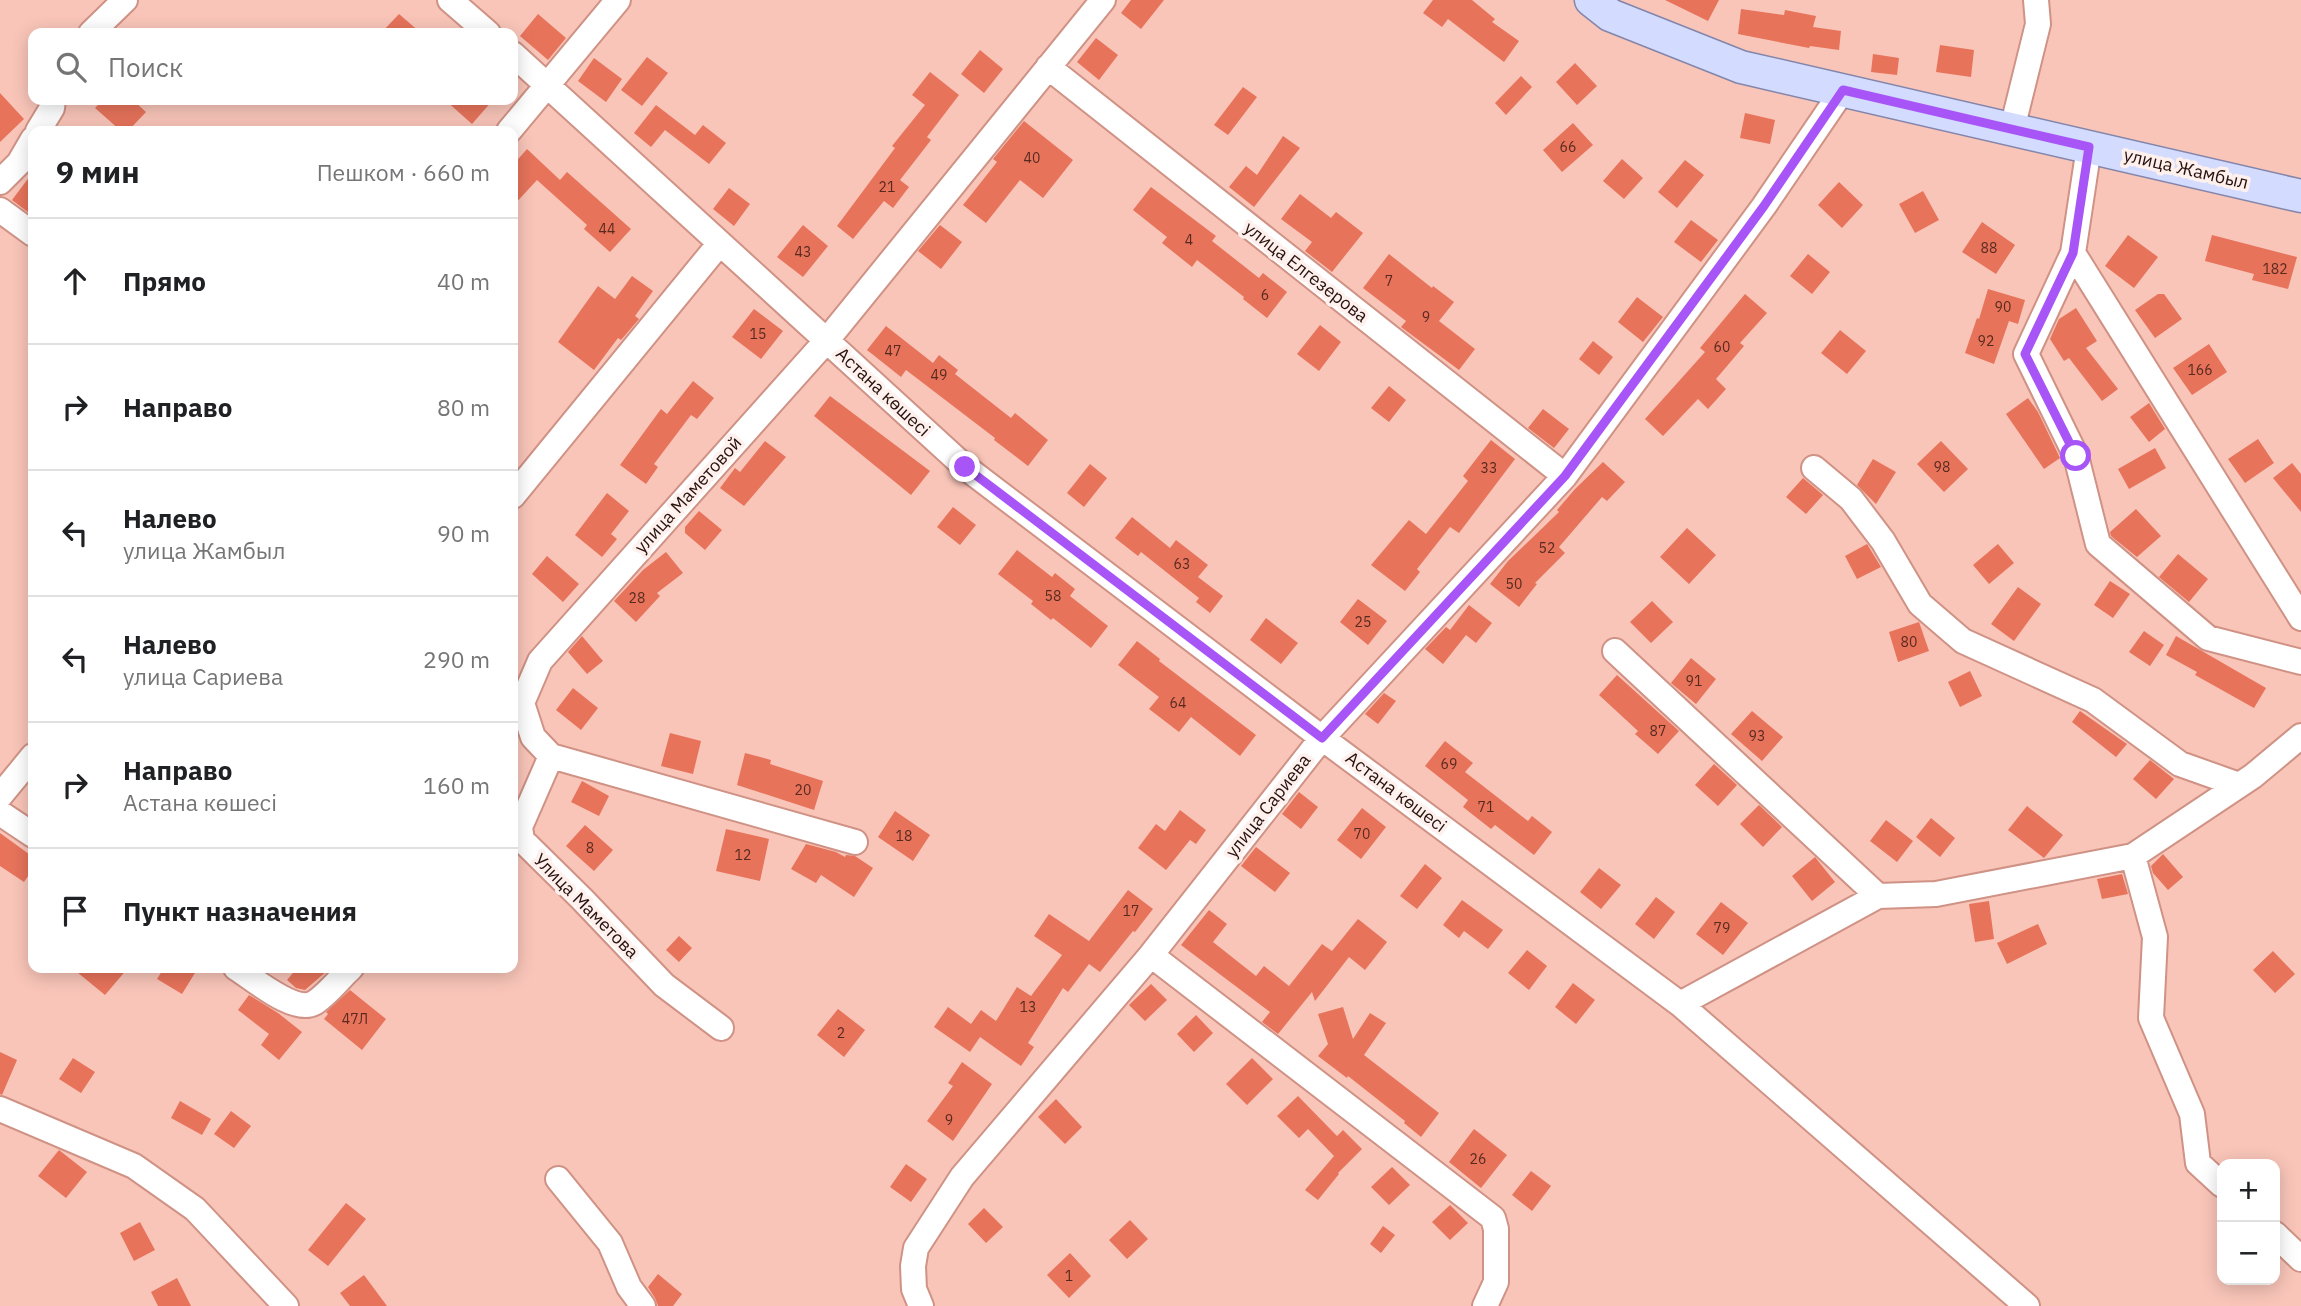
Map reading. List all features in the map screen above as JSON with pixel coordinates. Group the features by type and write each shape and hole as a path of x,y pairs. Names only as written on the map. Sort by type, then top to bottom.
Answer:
{"main road":[{"name":"улица Жамбыл","path":"1591,0 1609,15 1741,67 2301,196"}],"street":[{"path":"95,28 125,0"},
{"path":"450,0 482,28"},
{"path":"513,126 618,0"},
{"name":"улица Маметовой","path":"551,756 533,737 522,704 540,661 827,340 1103,0"},
{"path":"2012,129 2038,24 2036,0"},
{"name":"Астана көшесі","path":"518,58 965,467 1679,1004 2027,1306"},
{"name":"улица Елгезерова","path":"1048,67 1565,476"},
{"name":"улица Сариева","path":"921,1306 914,1289 913,1266 916,1248 962,1177 1151,955 1322,738 1565,476 1764,206 1843,90"},
{"path":"41,126 52,105"},
{"path":"2089,147 2073,253 2025,354 2076,456 2098,544 2208,638 2301,662"},
{"path":"0,182 19,163 28,148"},
{"path":"0,210 28,230"},
{"path":"518,490 720,243"},
{"path":"2073,253 2301,618"},
{"path":"1814,467 1851,499 1883,541 1920,604 1963,641 2093,700 2180,764 2239,785"},
{"path":"1615,651 1878,896"},
{"path":"1679,1004 1878,896 1936,894 2133,856 2239,785 2301,736"},
{"path":"551,756 855,842"},
{"name":"Улица Маметова","path":"551,756 520,827 522,840 664,985 721,1028"},
{"path":"0,796 28,762"},
{"path":"0,813 28,832"},
{"path":"2133,856 2155,937 2151,1018 2192,1114 2198,1163 2217,1180"},
{"path":"1151,955 1493,1218 1496,1229 1496,1282 1485,1306"},
{"path":"244,973 301,1007 315,1003 346,973"},
{"path":"0,1109 134,1166 195,1209 286,1306"},
{"path":"558,1179 610,1243 629,1287 643,1306"},
{"path":"2280,1239 2301,1259"}],"building":[{"path":"1131,0 1164,0 1141,29 1121,13"},
{"path":"1433,0 1472,0 1495,19 1492,22 1519,41 1504,62 1448,19 1442,27 1423,13"},
{"path":"1665,0 1719,0 1708,21"},
{"path":"1741,9 1784,15 1785,10 1816,16 1813,27 1841,31 1839,50 1809,48 1738,34"},
{"path":"399,14 415,28 386,28"},
{"path":"538,14 566,38 548,60 520,36"},
{"path":"1096,38 1118,55 1099,80 1077,62"},
{"path":"1940,45 1974,50 1971,77 1936,72"},
{"path":"980,50 1003,69 984,93 961,74"},
{"path":"1873,54 1899,58 1897,75 1871,72"},
{"path":"647,57 668,73 642,106 621,90"},
{"path":"594,58 622,79 606,102 578,81"},
{"path":"1575,63 1597,86 1577,105 1556,82"},
{"path":"930,72 959,95 927,137 931,140 900,180 909,187 893,208 884,201 853,239 837,226 895,148 892,146 925,105 912,95"},
{"path":"1521,76 1532,87 1506,115 1495,103"},
{"path":"1243,87 1257,97 1228,135 1214,125"},
{"path":"0,93 24,119 0,142"},
{"path":"98,105 138,105 146,112 133,126 115,126 95,108"},
{"path":"451,105 489,105 472,124"},
{"path":"656,105 695,135 703,125 726,143 709,164 665,130 651,147 634,133"},
{"path":"1745,113 1775,120 1770,144 1740,138"},
{"path":"1024,121 1073,160 1043,198 1020,180 986,223 963,205 997,162 993,159"},
{"path":"1573,123 1593,145 1562,172 1543,150"},
{"path":"1283,136 1300,148 1254,207 1229,187 1246,166 1257,175"},
{"path":"527,149 560,180 567,172 631,229 610,252 584,229 587,225 537,180 518,201 518,159"},
{"path":"1622,159 1643,178 1624,199 1603,181"},
{"path":"1685,160 1704,175 1677,208 1658,192"},
{"path":"28,179 28,212 12,200"},
{"path":"1839,182 1863,205 1842,228 1818,205"},
{"path":"1151,187 1216,236 1212,241 1259,278 1263,273 1287,292 1267,318 1197,260 1192,267 1162,243 1167,237 1133,210"},
{"path":"729,188 750,204 734,226 713,209"},
{"path":"1923,191 1939,220 1915,233 1899,204"},
{"path":"1300,194 1331,218 1336,212 1363,233 1332,272 1305,251 1312,242 1281,219"},
{"path":"1691,220 1718,240 1701,262 1674,242"},
{"path":"1982,222 2015,245 1996,274 1962,252"},
{"path":"803,225 828,246 803,277 777,257"},
{"path":"940,225 962,242 941,269 918,251"},
{"path":"2128,235 2158,257 2134,288 2105,266"},
{"path":"2212,235 2297,257 2288,289 2252,280 2254,274 2205,261"},
{"path":"1389,254 1454,302 1439,321 1475,349 1459,370 1401,327 1406,321 1363,288"},
{"path":"1808,254 1830,272 1812,294 1790,276"},
{"path":"632,276 653,291 635,316 639,319 621,340 618,338 594,370 558,342 598,286 615,299"},
{"path":"1988,289 2025,300 2018,324 2009,321 1994,364 1965,353"},
{"path":"1745,294 1767,313 1740,343 1744,346 1716,379 1726,389 1708,409 1698,399 1663,436 1645,419 1705,352 1700,348"},
{"path":"2158,294 2164,294 2182,319 2155,338 2135,310"},
{"path":"1637,297 1663,317 1643,342 1618,322"},
{"path":"2076,308 2097,341 2086,348 2118,389 2102,401 2069,358 2064,361 2050,339 2059,319"},
{"path":"754,309 783,331 761,359 732,337"},
{"path":"1320,325 1341,342 1319,371 1297,354"},
{"path":"886,326 933,363 939,355 958,370 955,374 1011,418 1015,413 1048,440 1028,466 906,370 901,377 867,350"},
{"path":"1840,330 1866,351 1847,374 1821,353"},
{"path":"1593,341 1613,357 1599,375 1579,359"},
{"path":"2209,344 2227,372 2192,395 2173,368"},
{"path":"693,381 714,398 697,419 691,415 654,464 658,467 646,484 620,465 661,409 667,414"},
{"path":"1389,386 1406,400 1389,422 1371,408"},
{"path":"830,396 930,471 911,495 814,416"},
{"path":"2028,398 2038,412 2060,458 2044,469 2006,414"},
{"path":"2149,403 2165,429 2149,442 2130,417"},
{"path":"1543,409 1569,429 1554,448 1528,428"},
{"path":"2258,439 2274,463 2245,483 2228,459"},
{"path":"1491,440 1515,459 1459,533 1450,527 1417,569 1420,572 1405,591 1371,565 1409,520 1426,534 1468,481 1463,476"},
{"path":"765,441 786,457 744,506 720,488 735,468 740,472"},
{"path":"1941,441 1968,469 1944,492 1917,464"},
{"path":"2155,448 2166,468 2129,489 2118,469"},
{"path":"1873,459 1896,472 1876,504 1857,485"},
{"path":"1603,462 1625,482 1607,501 1602,497 1559,547 1565,553 1535,583 1537,584 1519,607 1490,584 1508,561 1559,512 1557,510 1575,489"},
{"path":"2292,463 2301,474 2301,512 2273,478"},
{"path":"1090,464 1107,478 1084,507 1067,493"},
{"path":"1803,478 1823,495 1806,514 1786,497"},
{"path":"607,493 629,511 611,534 617,539 602,557 575,535"},
{"path":"953,507 976,525 960,545 937,527"},
{"path":"2136,509 2161,536 2137,557 2111,536 2110,532"},
{"path":"699,511 722,530 705,550 685,533 685,527"},
{"path":"1132,517 1170,548 1176,540 1208,565 1198,577 1223,596 1210,613 1196,602 1199,598 1141,552 1138,556 1115,538"},
{"path":"1687,528 1716,555 1689,584 1660,557"},
{"path":"1867,544 1881,567 1857,579 1845,556"},
{"path":"1998,544 2014,563 1989,584 1973,565"},
{"path":"1017,550 1052,577 1055,573 1075,589 1070,596 1108,626 1091,648 1053,618 1051,620 1031,604 1033,601 998,574"},
{"path":"666,552 683,573 657,593 660,596 636,622 614,601 643,570"},
{"path":"2178,554 2208,579 2189,602 2159,577"},
{"path":"547,556 579,584 563,602 532,574"},
{"path":"2110,581 2130,594 2113,618 2094,605"},
{"path":"2018,587 2041,604 2014,641 1991,624"},
{"path":"1358,599 1387,621 1368,645 1340,622"},
{"path":"1652,601 1673,622 1651,643 1630,622"},
{"path":"1469,605 1492,623 1476,643 1466,635 1443,664 1425,649 1446,627 1450,630"},
{"path":"1266,618 1298,643 1281,664 1250,640"},
{"path":"1919,622 1929,651 1898,662 1889,632"},
{"path":"2144,631 2164,645 2150,666 2129,652"},
{"path":"582,636 603,661 587,674 568,652"},
{"path":"2176,636 2266,688 2254,708 2195,675 2197,672 2166,655"},
{"path":"1137,641 1256,735 1240,756 1191,717 1179,732 1149,709 1159,697 1118,665"},
{"path":"1691,658 1716,679 1696,704 1671,683"},
{"path":"1970,671 1982,696 1960,707 1948,682"},
{"path":"1617,675 1679,731 1658,754 1635,734 1638,731 1599,695"},
{"path":"573,688 598,708 581,730 556,710"},
{"path":"1384,693 1396,701 1378,724 1365,714"},
{"path":"1752,711 1783,737 1762,761 1731,734"},
{"path":"2080,711 2127,744 2116,757 2072,722"},
{"path":"670,733 701,741 693,774 661,766"},
{"path":"1445,741 1473,763 1465,772 1528,821 1532,816 1552,832 1534,855 1495,825 1491,829 1463,807 1468,800 1425,766"},
{"path":"745,753 771,760 770,764 823,781 814,810 737,785"},
{"path":"2150,760 2174,779 2156,799 2133,779"},
{"path":"1714,764 1737,785 1718,806 1695,785"},
{"path":"582,781 609,796 599,816 571,802"},
{"path":"1299,792 1318,807 1301,829 1282,814"},
{"path":"1759,805 1782,827 1763,847 1740,824"},
{"path":"2027,806 2063,835 2044,858 2008,830"},
{"path":"1362,808 1386,827 1361,859 1337,840"},
{"path":"1180,810 1206,830 1196,844 1190,840 1166,870 1138,848 1156,824 1165,831"},
{"path":"895,811 930,835 913,861 878,837"},
{"path":"1931,818 1955,838 1940,857 1916,837"},
{"path":"1886,820 1913,841 1897,862 1870,841"},
{"path":"585,825 613,850 594,871 566,846"},
{"path":"726,829 769,839 760,881 716,871"},
{"path":"0,833 28,853 28,876 24,882 0,866"},
{"path":"806,844 845,857 855,856 873,868 854,897 821,875 816,883 791,869"},
{"path":"1256,847 1290,873 1275,892 1241,866"},
{"path":"2163,854 2183,877 2168,890 2153,873 2151,866"},
{"path":"1815,857 1835,882 1812,901 1792,876"},
{"path":"1425,864 1442,878 1417,909 1400,896"},
{"path":"1599,868 1621,885 1601,909 1580,892"},
{"path":"2122,874 2128,894 2102,899 2097,879"},
{"path":"1128,890 1153,909 1100,972 1089,964 1068,992 1063,988 1028,1043 1034,1047 1021,1066 980,1037 970,1052 934,1027 948,1007 971,1024 981,1010 996,1021 1017,987 1031,996 1062,955 1034,936 1049,914 1089,941"},
{"path":"1656,897 1675,912 1654,939 1635,924"},
{"path":"1462,900 1503,930 1488,949 1464,931 1459,938 1443,925"},
{"path":"1989,901 1994,939 1975,942 1969,904"},
{"path":"1721,902 1748,923 1723,955 1696,934"},
{"path":"1209,910 1227,924 1213,942 1256,976 1264,966 1289,986 1322,944 1332,951 1358,919 1387,942 1365,970 1349,957 1315,1001 1312,992 1278,1034 1262,1022 1270,1012 1181,945"},
{"path":"2038,924 2047,944 2007,964 1997,943"},
{"path":"679,936 692,948 679,962 666,950"},
{"path":"1527,950 1547,966 1529,990 1508,973"},
{"path":"2273,951 2295,974 2275,993 2253,970"},
{"path":"78,973 124,973 105,995"},
{"path":"161,973 195,973 182,994 157,979"},
{"path":"293,973 325,973 305,990 296,988 287,980"},
{"path":"1573,983 1595,1000 1576,1024 1555,1007"},
{"path":"1151,984 1167,1000 1145,1021 1129,1005"},
{"path":"350,990 386,1019 362,1050 324,1019 328,1014 326,1012"},
{"path":"249,995 302,1032 279,1060 261,1045 269,1034 238,1010"},
{"path":"1343,1007 1353,1039 1370,1013 1386,1023 1364,1055 1439,1113 1421,1137 1348,1076 1347,1078 1318,1056 1328,1044 1318,1014"},
{"path":"838,1009 865,1030 844,1057 817,1035"},
{"path":"1196,1015 1213,1033 1194,1052 1177,1034"},
{"path":"0,1052 17,1060 2,1095 0,1094"},
{"path":"73,1058 95,1072 81,1093 59,1079"},
{"path":"1252,1058 1273,1079 1247,1105 1226,1084"},
{"path":"962,1062 992,1084 953,1141 927,1121 953,1086 948,1083"},
{"path":"1298,1096 1337,1136 1343,1130 1362,1149 1338,1173 1318,1200 1305,1190 1334,1156 1308,1129 1299,1138 1277,1116"},
{"path":"1056,1099 1082,1127 1065,1144 1038,1117"},
{"path":"180,1101 211,1119 202,1135 171,1118"},
{"path":"231,1111 251,1126 234,1148 214,1134"},
{"path":"1474,1129 1507,1155 1481,1188 1449,1162"},
{"path":"59,1150 87,1172 66,1198 38,1176"},
{"path":"906,1164 927,1179 911,1202 890,1187"},
{"path":"1392,1167 1410,1185 1389,1205 1371,1187"},
{"path":"1531,1171 1551,1186 1532,1211 1512,1195"},
{"path":"346,1203 366,1219 328,1266 308,1250"},
{"path":"1450,1205 1468,1223 1450,1240 1432,1222"},
{"path":"984,1208 1003,1227 986,1243 968,1224"},
{"path":"1130,1220 1148,1239 1127,1259 1109,1240"},
{"path":"140,1222 155,1250 134,1261 120,1233"},
{"path":"1383,1226 1395,1235 1381,1253 1370,1244"},
{"path":"1070,1253 1091,1276 1069,1298 1047,1275"},
{"path":"658,1274 682,1294 673,1306 658,1306 648,1287"},
{"path":"364,1275 387,1306 350,1306 340,1293"},
{"path":"177,1278 191,1306 158,1306 151,1292"}],"route":[{"path":"965,467 1322,738 1565,476 1764,206 1843,90 2089,147 2073,253 2025,354 2076,456"}]}
